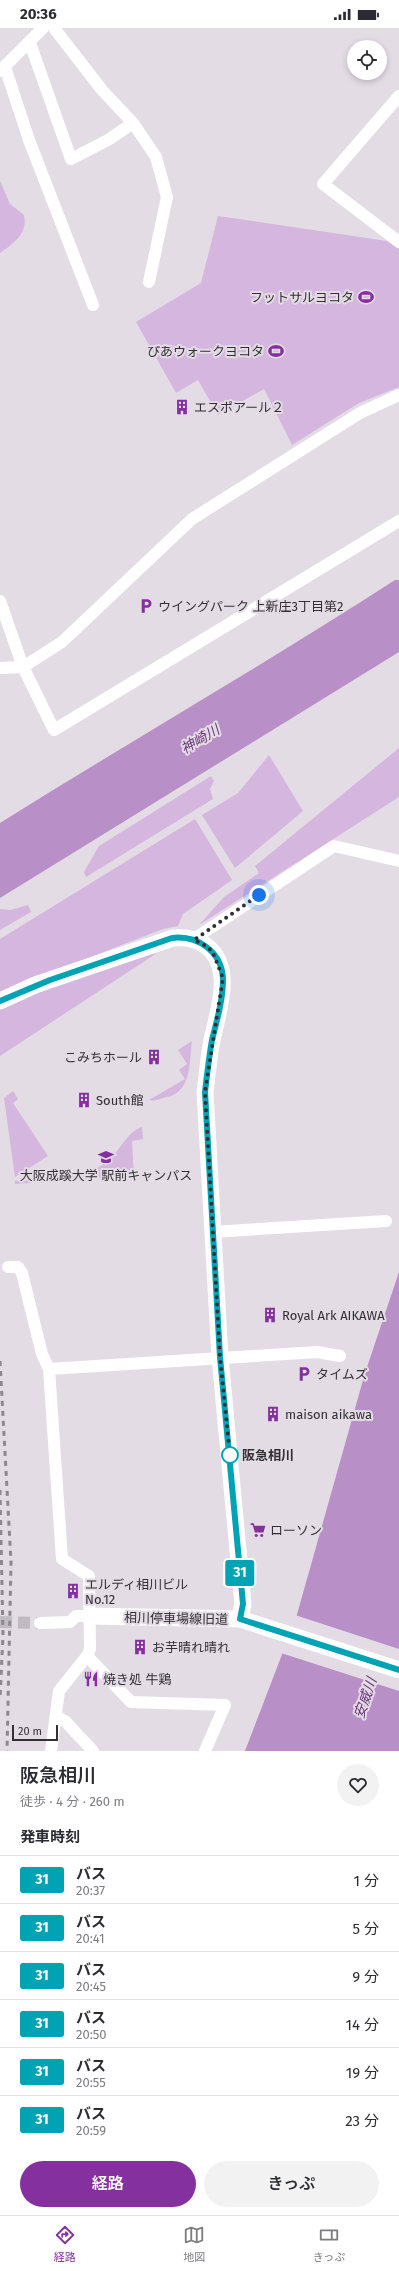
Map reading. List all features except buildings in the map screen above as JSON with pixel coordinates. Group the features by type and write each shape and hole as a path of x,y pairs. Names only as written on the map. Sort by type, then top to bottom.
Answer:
{"street":[{"path":"43,28 3,69 93,305"},
{"path":"54,28 102,90 133,123 156,157 167,197 149,282"},
{"path":"30,43 71,159 108,140 133,123"},
{"path":"399,96 323,184 399,242"},
{"path":"0,668 23,667 62,642 192,519 360,413 399,395"},
{"path":"0,601 23,667 54,730 399,521"},
{"path":"194,940 334,846 399,861"},
{"path":"0,1001 35,986 159,941 180,937 194,940 208,947 213,953 223,978 205,1092 220,1357 243,1604 240,1619"},
{"path":"212,1232 386,1221"},
{"path":"8,1267 18,1267 22,1273 42,1354 49,1369 62,1559 89,1576 88,1616 90,1650 87,1656 59,1691 51,1751"},
{"path":"49,1369 317,1352 340,1356"},
{"path":"40,1623 70,1622 76,1616 88,1616"},
{"name":"相川停車場線旧道","path":"88,1616 240,1619 399,1670"},
{"path":"87,1656 131,1702 225,1705 205,1751"},
{"path":"56,1716 66,1722 93,1751"}],"shaded area":[{"path":"0,181 10,204 24,215 25,222 22,233 15,242 0,253"},
{"name":"ぴあウォークヨコタ","path":"218,216 387,241 399,249 399,387 359,403 292,445 264,389 218,415 198,380 176,393 136,322 201,283"},
{"path":"399,748 399,797 199,925 224,897 259,873 255,866"},
{"path":"269,755 303,811 235,868 202,815 238,793"},
{"path":"211,776 214,781 210,789 213,799 86,877 84,872 99,846"},
{"path":"195,819 232,880 183,914 178,926 163,929 0,992 0,939"},
{"path":"28,905 31,912 0,930 0,909 10,910"},
{"path":"157,953 0,1056 0,1009 77,978 117,964"},
{"path":"192,1041 188,1075 181,1089 175,1094 167,1097 149,1100 185,1079 179,1070 187,1064 178,1050"},
{"path":"13,1091 18,1099 13,1103 48,1156 15,1177 4,1098"},
{"path":"142,1127 143,1139 132,1141 134,1176 15,1184 15,1181 65,1178 89,1172 110,1159 128,1136"}],"water":[{"name":"神崎川","path":"395,580 399,580 399,652 0,898 0,823 297,642"},
{"name":"安威川","path":"399,1272 399,1751 245,1751 296,1618 365,1373"}],"pier":[{"path":"295,1615 399,1649 399,1691 281,1653"}],"tunnel":[{"path":"0,1622 40,1623"}],"railway":[{"path":"0,1361 11,1562 7,1751"},
{"path":"0,1490 3,1635 0,1698"}],"bus line":[{"name":"31","path":"0,1001 50,980 159,941 172,938 180,937 194,940 208,947 213,953 221,969 223,978 222,994 212,1040 205,1092 220,1357 243,1604 240,1619 399,1670"}],"place":[{"name":"フットサルヨコタ","path":"366,297"},
{"name":"ぴあウォークヨコタ","path":"276,351"},
{"name":"エスポアール２","path":"182,407"},
{"name":"ウイングパーク 上新庄3丁目第2","path":"146,606"},
{"name":"こみちホール","path":"154,1057"},
{"name":"South館","path":"84,1100"},
{"name":"大阪成蹊大学 駅前キャンパス","path":"106,1157"},
{"name":"Royal Ark AIKAWA","path":"270,1315"},
{"name":"タイムズ","path":"304,1374"},
{"name":"maison aikawa","path":"273,1414"},
{"name":"阪急相川","path":"230,1455"},
{"name":"ローソン","path":"258,1530"},
{"name":"エルディ相川ビル No.12","path":"73,1591"},
{"name":"お芋晴れ晴れ","path":"140,1647"},
{"name":"焼き処 牛鶏","path":"91,1679"}],"route":[{"path":"230,1455 220,1357 205,1092 212,1040 222,994 223,978 221,969 213,953 208,947 194,940 209,927 259,895"}]}
